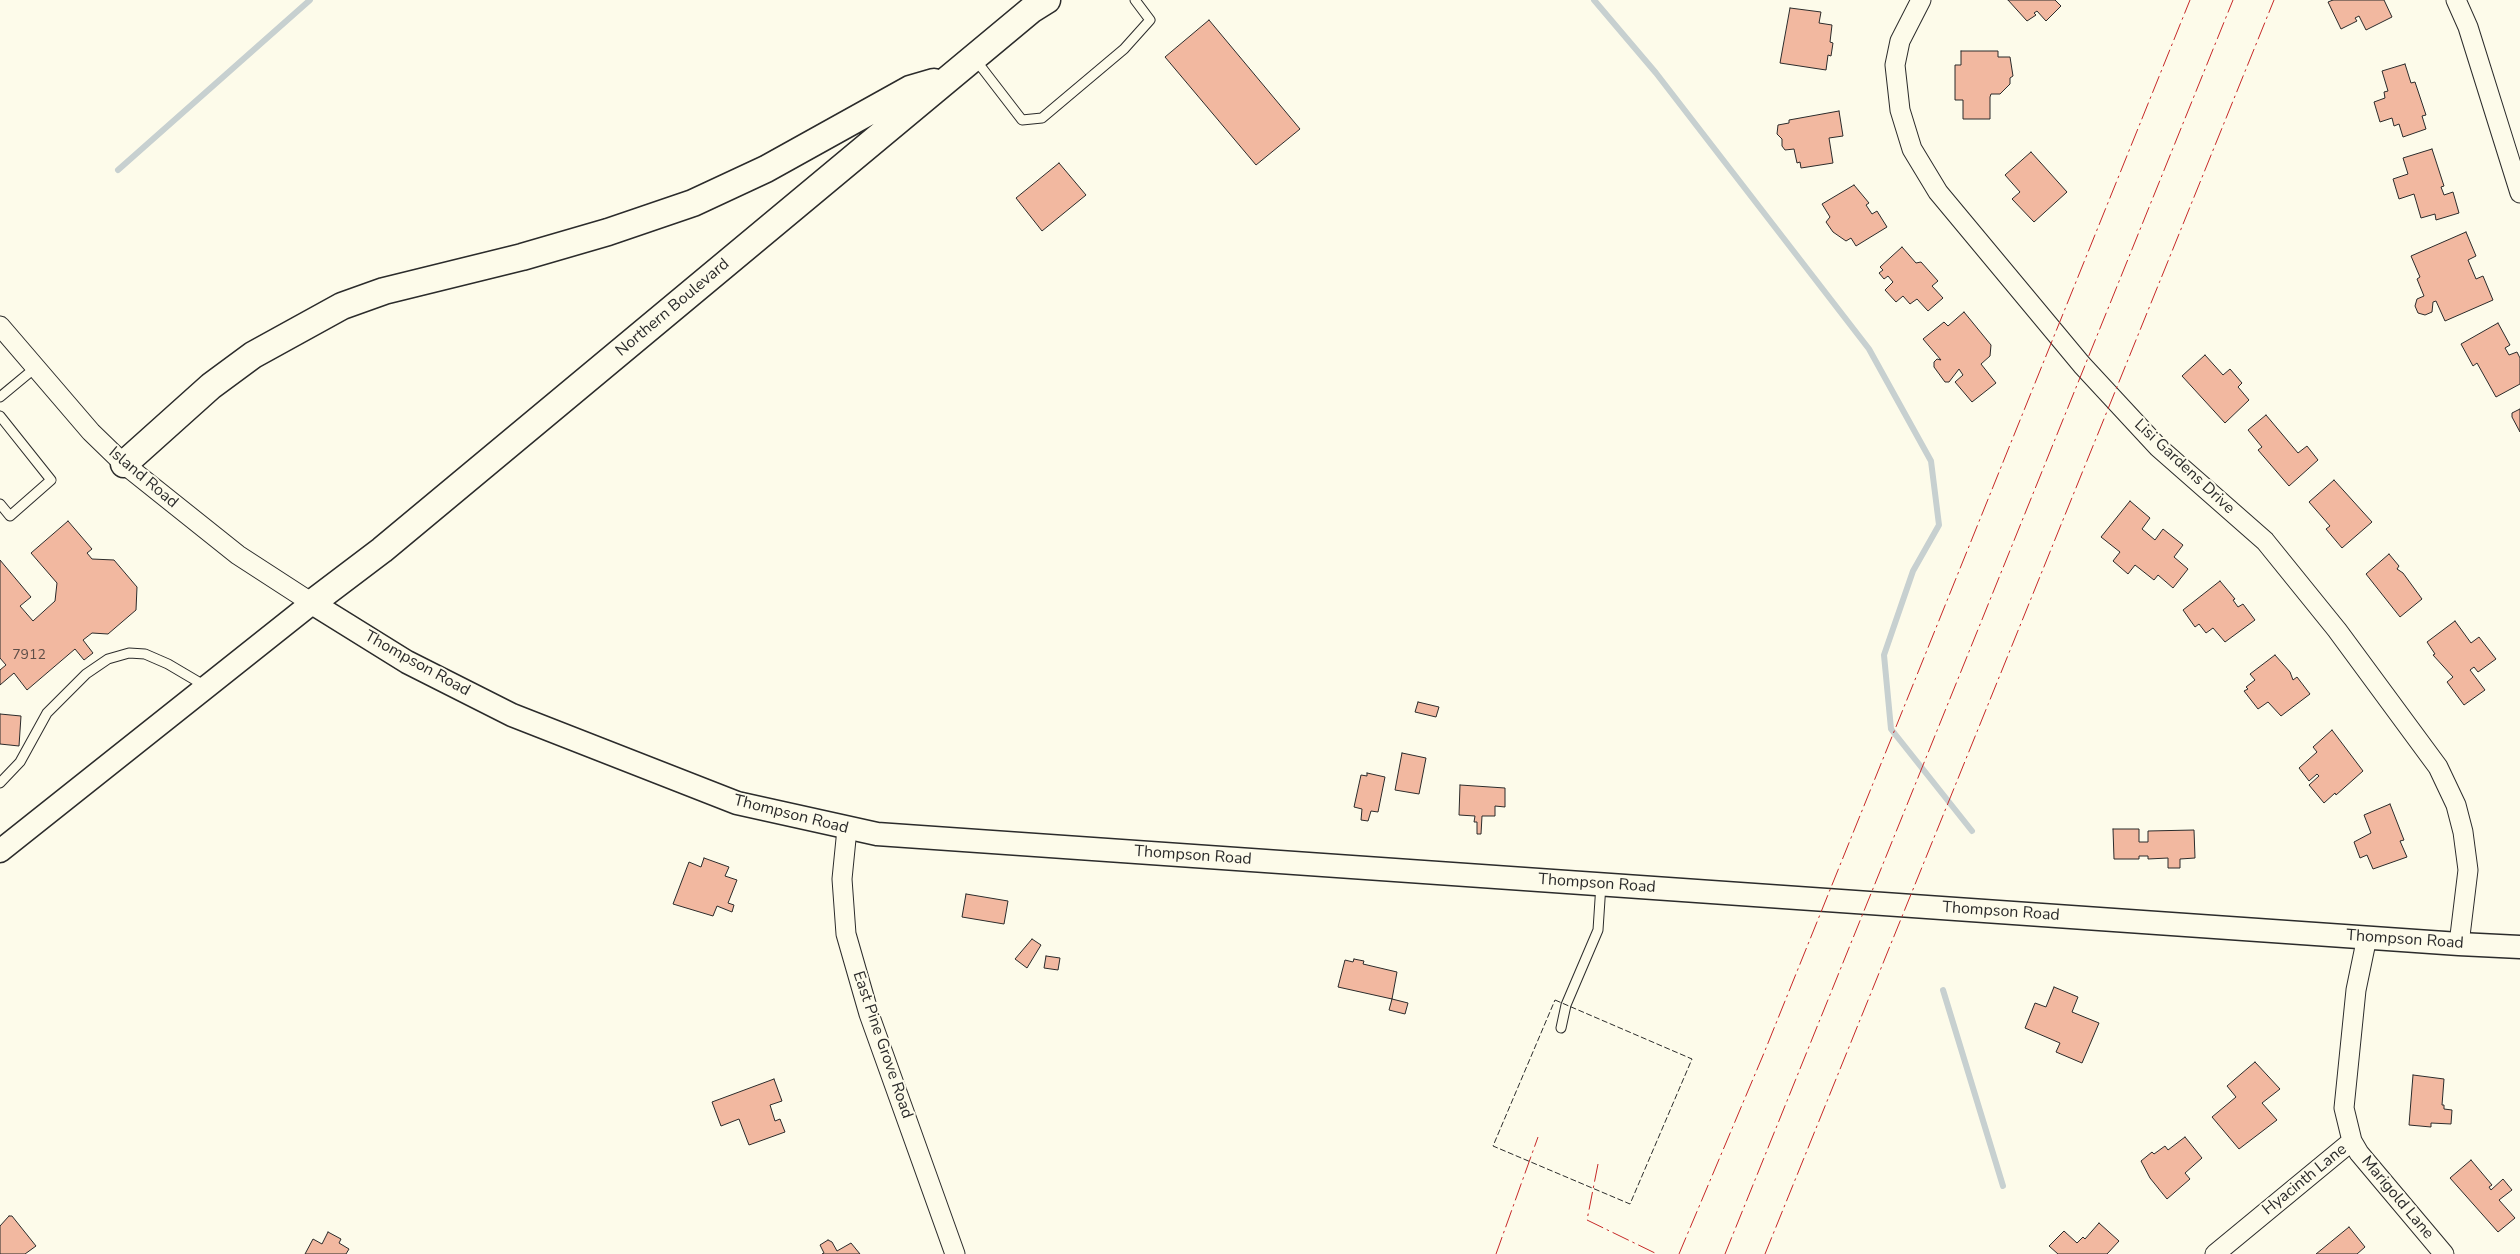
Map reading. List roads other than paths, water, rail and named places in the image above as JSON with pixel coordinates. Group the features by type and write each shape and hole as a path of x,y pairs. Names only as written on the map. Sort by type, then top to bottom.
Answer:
{"main road":[{"name":"Northern Boulevard","path":"312,603 382,550 1038,3"},
{"path":"124,464 211,386 253,355 342,306 384,291 522,257 608,232 693,203 766,169 910,88 949,78"}],"street":[{"name":"Lisi Gardens Drive","path":"1921,0 1900,41 1895,65 1900,110 1912,149 1938,192 2082,365 2158,447 2264,541 2337,630 2438,767 2456,805 2468,870 2459,944"},
{"path":"2456,0 2468,27 2520,193"},
{"name":"Island Road","path":"0,326 90,432 124,464 238,555 312,603"},
{"name":"Thompson Road","path":"312,603 407,662 512,715 737,803 847,829 877,834 2520,947"},
{"path":"0,851 312,603"},
{"name":"East Pine Grove Road","path":"847,829 842,879 846,934 869,1014 955,1254"},
{"name":"Hyacinth Lane","path":"2215,1254 2352,1141 2344,1108 2356,990 2367,937"},
{"name":"Marigold Lane","path":"2352,1141 2359,1152 2444,1254"}],"lane":[{"path":"974,57 1022,120 1042,118 1124,50 1150,20 1135,0"},
{"path":"0,397 35,368"},
{"path":"0,416 51,480 10,516 0,504"},
{"path":"0,783 20,762 47,713 86,674 108,659 129,653 145,654 168,664 207,687"},
{"path":"1561,1028 1566,1005 1598,930 1601,884"}],"waterway":[{"path":"118,170 310,0"},
{"path":"1594,0 1656,73 1869,349 1931,461 1939,525 1913,571 1884,655 1891,729 1972,831"},
{"path":"1943,990 2003,1186"}]}
